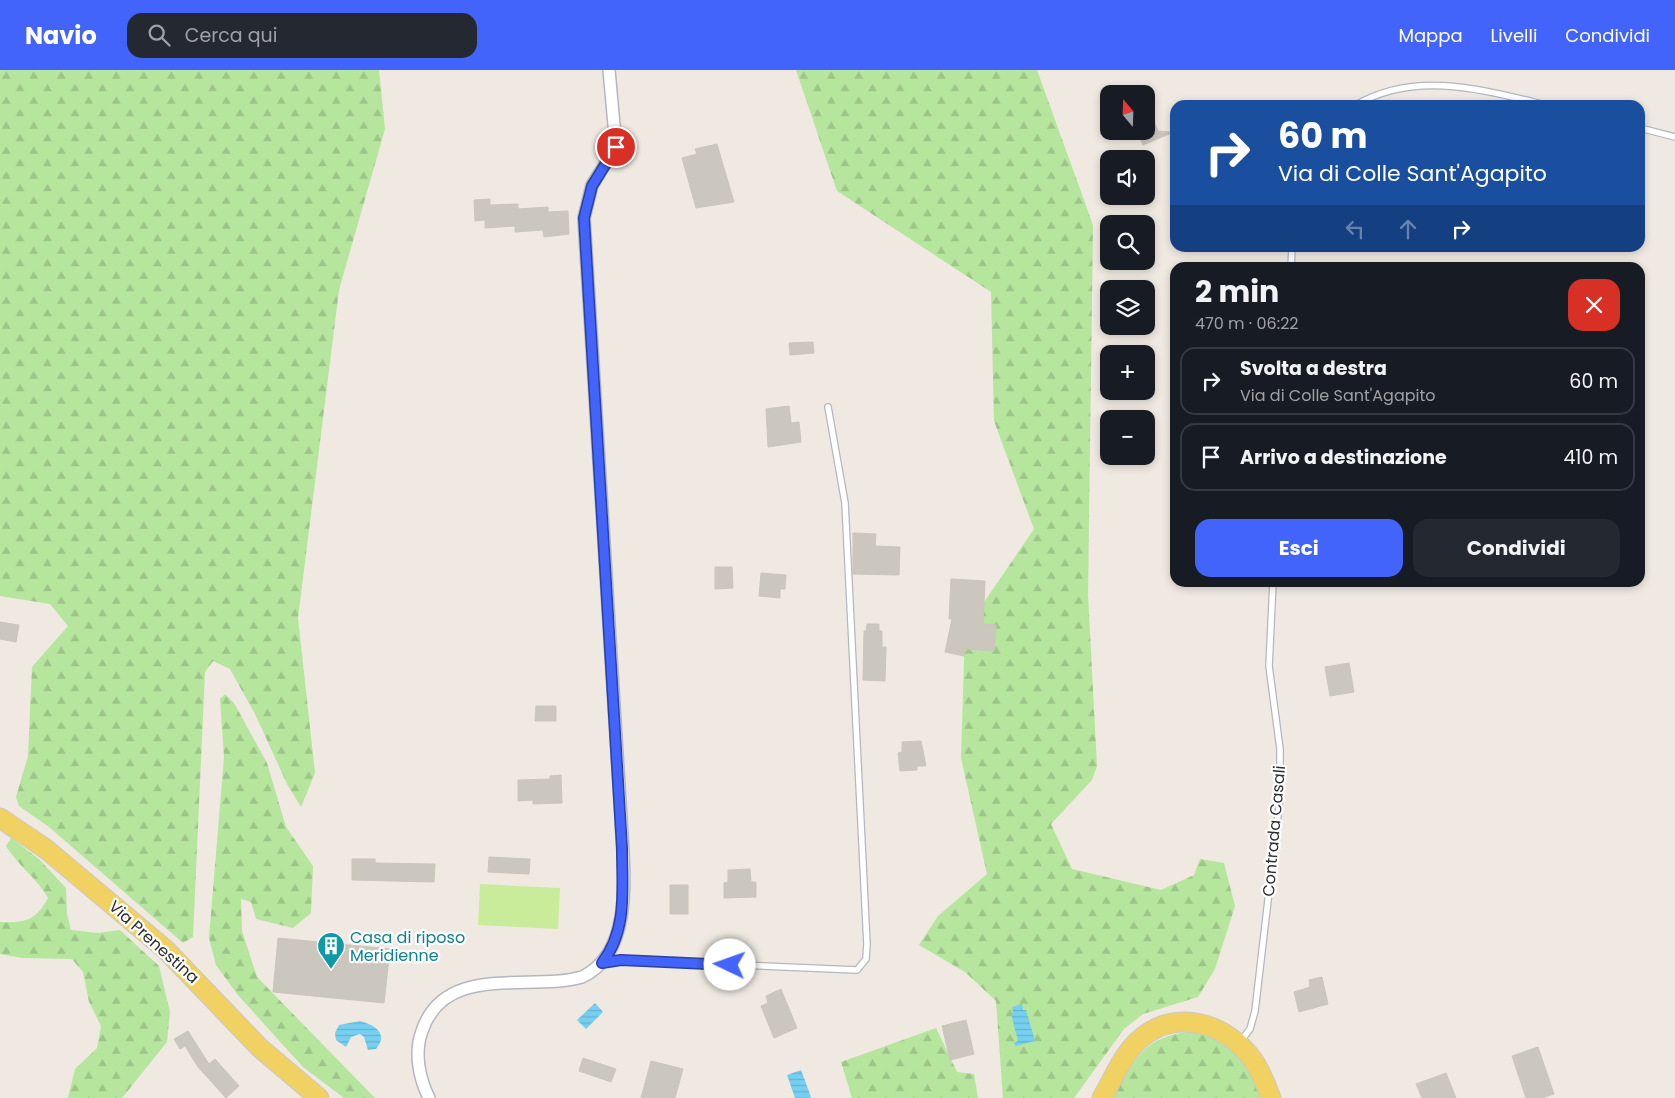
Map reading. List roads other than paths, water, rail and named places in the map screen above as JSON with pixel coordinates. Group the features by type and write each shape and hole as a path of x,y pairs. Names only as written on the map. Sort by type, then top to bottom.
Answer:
{"main road":[{"name":"Via Prenestina","path":"0,818 27,835 182,964 260,1048 319,1098"},
{"path":"1102,1098 1136,1042 1165,1024 1187,1021 1216,1028 1238,1044 1258,1067 1271,1098"}],"street":[{"path":"428,1098 419,1065 419,1038 427,1019 444,1000 459,991 476,986 578,978 590,973 602,963 615,942 620,926 622,848 584,218 592,186 616,147 609,70"}],"lane":[{"path":"1367,100 1393,88 1429,84 1473,88 1525,100"},
{"path":"1645,129 1675,137"},
{"path":"602,963 626,960 857,970 866,959 867,944 845,503 828,406"},
{"name":"Contrada Casali","path":"1238,1044 1250,1028 1256,1011 1280,798 1280,749 1269,666 1273,587"}],"water":[{"path":"595,1003 603,1012 586,1029 577,1020"},
{"path":"1022,1004 1023,1010 1026,1010 1035,1041 1015,1046 1014,1043 1018,1041 1011,1014 1013,1013 1012,1007"},
{"path":"360,1021 371,1025 381,1035 380,1044 376,1049 368,1050 364,1037 360,1034 351,1037 346,1047 336,1040 335,1033 339,1025"},
{"path":"801,1070 811,1097 809,1098 795,1098 787,1075"}],"place":[{"name":"Casa di riposo Meridienne","path":"331,970"}]}
